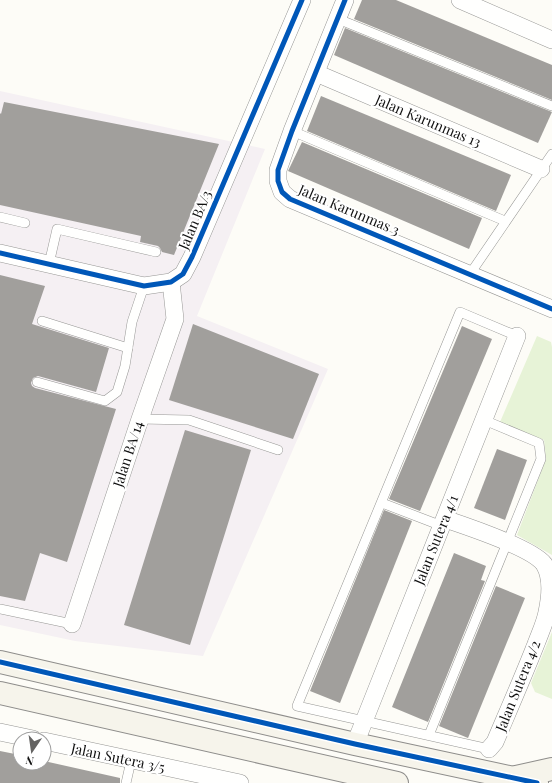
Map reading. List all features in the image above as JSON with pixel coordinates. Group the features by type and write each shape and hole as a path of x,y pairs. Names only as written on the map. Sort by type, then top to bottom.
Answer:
{"street":[{"name":"Jalan BA/3","path":"171,282 183,274 192,257 302,0"},
{"name":"Jalan Karunmas 3","path":"345,0 292,131 278,170 278,181 282,192 290,198 552,309"},
{"path":"460,0 552,40"},
{"name":"Jalan Karunmas 13","path":"316,73 541,169"},
{"path":"0,253 144,286 171,282"},
{"name":"Jalan BA/14","path":"72,624 175,319 171,282"},
{"name":"Jalan Sutera 4/1","path":"355,744 517,336"},
{"name":"Jalan Sutera 4/2","path":"443,523 507,542 536,557 544,564 549,576 547,614 529,662 495,742 489,749"},
{"path":"0,662 355,744 537,783"},
{"path":"0,693 397,783"},
{"path":"0,732 12,735"},
{"name":"Jalan Sutera 3/5","path":"52,743 131,761 240,783"},
{"path":"512,778 552,769"}],"lane":[{"path":"338,19 552,106"},
{"path":"292,131 505,221"},
{"path":"470,274 552,154"},
{"path":"0,217 25,223"},
{"path":"49,264 57,228 156,252"},
{"path":"37,382 105,401 117,392 125,366 132,322 144,286"},
{"path":"489,749 297,706 460,312 517,336"},
{"path":"42,321 128,348"},
{"path":"140,419 189,420 278,450"},
{"path":"429,736 541,459 539,443 484,420"},
{"path":"382,503 443,523"},
{"path":"0,609 72,624"},
{"path":"126,783 131,761"}],"shaded area":[{"path":"0,91 265,149 197,316 328,369 203,656 75,641 0,625"}],"green space":[{"path":"537,336 551,342 552,347 552,555 517,535 546,459 544,440 500,422"},
{"path":"552,632 552,699 535,692 531,683"}],"building":[{"path":"362,0 396,0 552,65 552,100 354,19"},
{"path":"345,28 552,112 538,143 334,55"},
{"path":"321,96 511,175 496,211 307,131"},
{"path":"4,102 219,144 174,255 162,252 158,246 140,242 141,236 0,205 0,113 1,114"},
{"path":"302,142 482,218 469,249 288,171"},
{"path":"0,275 45,286 32,324 109,348 96,392 38,376 33,378 31,383 32,386 116,409 67,562 40,553 25,601 0,596"},
{"path":"193,324 319,374 293,439 169,400"},
{"path":"462,326 492,339 420,511 389,499"},
{"path":"185,430 251,450 190,645 124,625"},
{"path":"497,449 527,460 505,520 474,508"},
{"path":"384,510 412,521 340,703 310,691"},
{"path":"454,553 486,566 481,580 485,581 428,722 392,707"},
{"path":"496,586 525,598 468,738 439,726"},
{"path":"0,751 12,753 12,771 52,771 52,763 120,778 120,783 0,783"}],"cycle path":[{"path":"0,253 144,286 171,282 183,274 192,257 302,0"},
{"path":"345,0 292,131 278,170 278,181 282,192 290,199 552,309"},
{"path":"0,662 355,744 537,783"}]}
